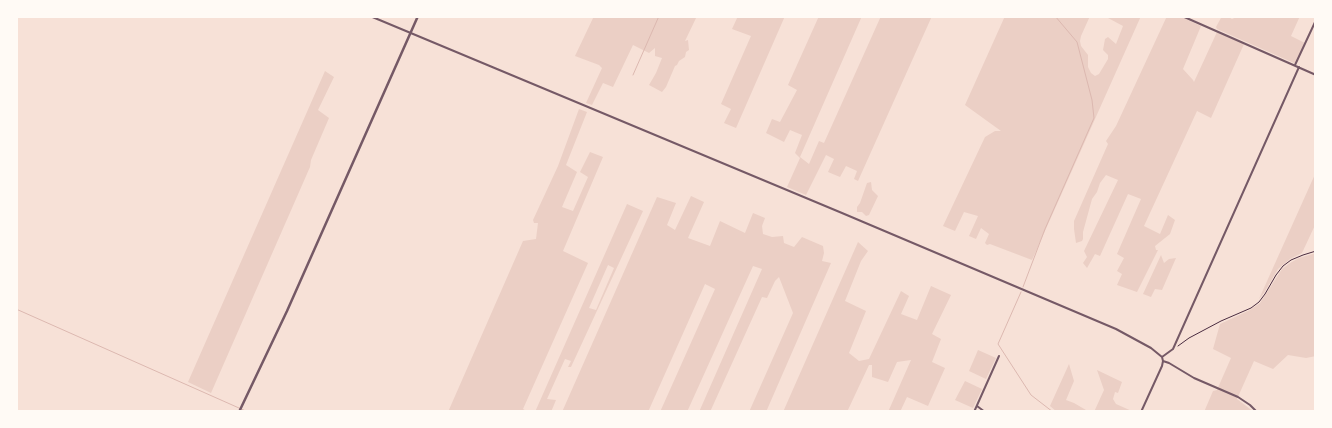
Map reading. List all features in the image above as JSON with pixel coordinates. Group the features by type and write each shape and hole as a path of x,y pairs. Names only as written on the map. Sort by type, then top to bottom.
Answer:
{"street":[{"path":"370,16 1116,329 1151,348 1162,357 1163,361 1141,412"},
{"path":"239,411 287,311 418,16"},
{"path":"1182,16 1316,75"},
{"path":"1295,65 1316,20"},
{"path":"1162,357 1173,349 1299,67"},
{"path":"974,412 999,356"},
{"path":"1163,361 1194,378 1238,397 1257,412"},
{"path":"977,406 985,412"}],"path":[{"path":"1173,349 1221,321 1251,308 1259,302 1283,266 1291,260 1316,252"}],"shaded area":[{"path":"594,16 697,16 685,41 688,40 689,50 686,52 685,57 675,66 662,92 649,85 662,58 655,56 655,48 649,53 633,45 613,87 603,83 592,105 586,103 602,68 599,65 575,56"},
{"path":"738,16 785,16 736,128 724,123 731,109 721,104 751,36 732,29"},
{"path":"819,16 862,16 800,157 809,164 819,141 824,143 881,16 932,16 858,181 854,179 857,171 846,166 840,177 828,172 834,159 826,155 806,195 787,187 800,158 795,153 802,135 790,130 784,142 766,133 772,119 780,122 797,90 788,85"},
{"path":"1005,16 1090,16 1080,41 1081,46 1088,55 1088,67 1095,76 1099,74 1108,59 1108,55 1103,50 1105,39 1108,37 1116,44 1123,26 1108,18 1109,16 1141,16 1032,260 990,244 987,245 985,243 989,234 981,228 976,239 969,236 978,216 964,212 955,231 943,226 985,137 995,131 1001,131 965,105"},
{"path":"1167,16 1179,16 1201,26 1183,69 1194,82 1217,32 1244,44 1211,118 1197,111 1144,226 1160,234 1168,215 1175,220 1170,234 1155,246 1156,250 1158,250 1137,292 1117,285 1122,274 1117,271 1124,258 1117,254 1141,199 1128,194 1100,256 1095,254 1087,268 1083,263 1087,257 1084,251 1118,180 1106,175 1100,183 1092,199 1083,232 1083,239 1076,243 1074,221 1108,144 1106,141 1116,126"},
{"path":"1222,16 1232,19 1239,16 1300,16 1291,36 1305,43 1296,63 1217,29 1216,27"},
{"path":"325,71 334,77 318,110 329,118 311,160 310,167 211,393 188,382"},
{"path":"579,109 587,112 566,165 577,172 562,207 573,211 588,177 580,172 590,152 603,157 563,251 588,263 523,409 528,412 448,412 523,241 536,239 538,223 534,223 533,220 558,166"},
{"path":"1316,172 1316,223 1302,253 1290,259 1278,269 1259,299"},
{"path":"871,182 872,190 878,196 869,215 866,216 862,212 857,212 857,207 867,183"},
{"path":"691,196 704,202 688,238 710,246 720,221 745,233 753,213 765,218 762,226 763,234 772,237 783,236 784,243 794,247 802,237 823,246 822,261 831,263 766,412 749,412 793,313 779,277 767,298 762,297 710,412 699,412 762,269 753,266 687,412 660,412 715,289 705,284 648,412 562,412 657,197 676,203 667,225 675,230"},
{"path":"627,204 643,211 571,367 568,367 571,361 565,359 547,399 556,400 551,412 535,412","holes":["608,265 614,268 596,310 589,308"]},
{"path":"858,242 868,251 861,261 845,301 866,311 849,353 859,361 869,359 901,291 909,296 901,314 917,320 931,286 951,295 932,334 941,339 932,362 945,368 928,406 907,397 900,412 888,412 911,360 897,362 888,382 872,377 872,365 869,365 847,412 783,412"},
{"path":"1316,253 1316,356 1306,358 1288,355 1273,369 1254,361 1237,399 1254,412 1204,412 1213,391 1217,390 1231,358 1213,349 1220,324 1250,310 1260,303 1282,269 1290,263"},
{"path":"1161,255 1164,263 1169,259 1176,258 1162,290 1155,289 1151,297 1143,294"},
{"path":"978,350 996,358 986,379 969,371"},
{"path":"1069,364 1074,381 1066,400 1087,412 1057,412 1050,406"},
{"path":"1097,370 1122,382 1118,393 1115,392 1113,399 1116,404 1134,412 1094,412 1104,390"},
{"path":"965,381 982,389 973,408 955,400"}],"waterway":[{"path":"633,75 659,16"},
{"path":"1023,287 1045,229 1094,118 1092,100 1077,42 1055,16"},
{"path":"1021,292 998,344 1031,395 1053,412"},
{"path":"16,309 248,412"}]}
